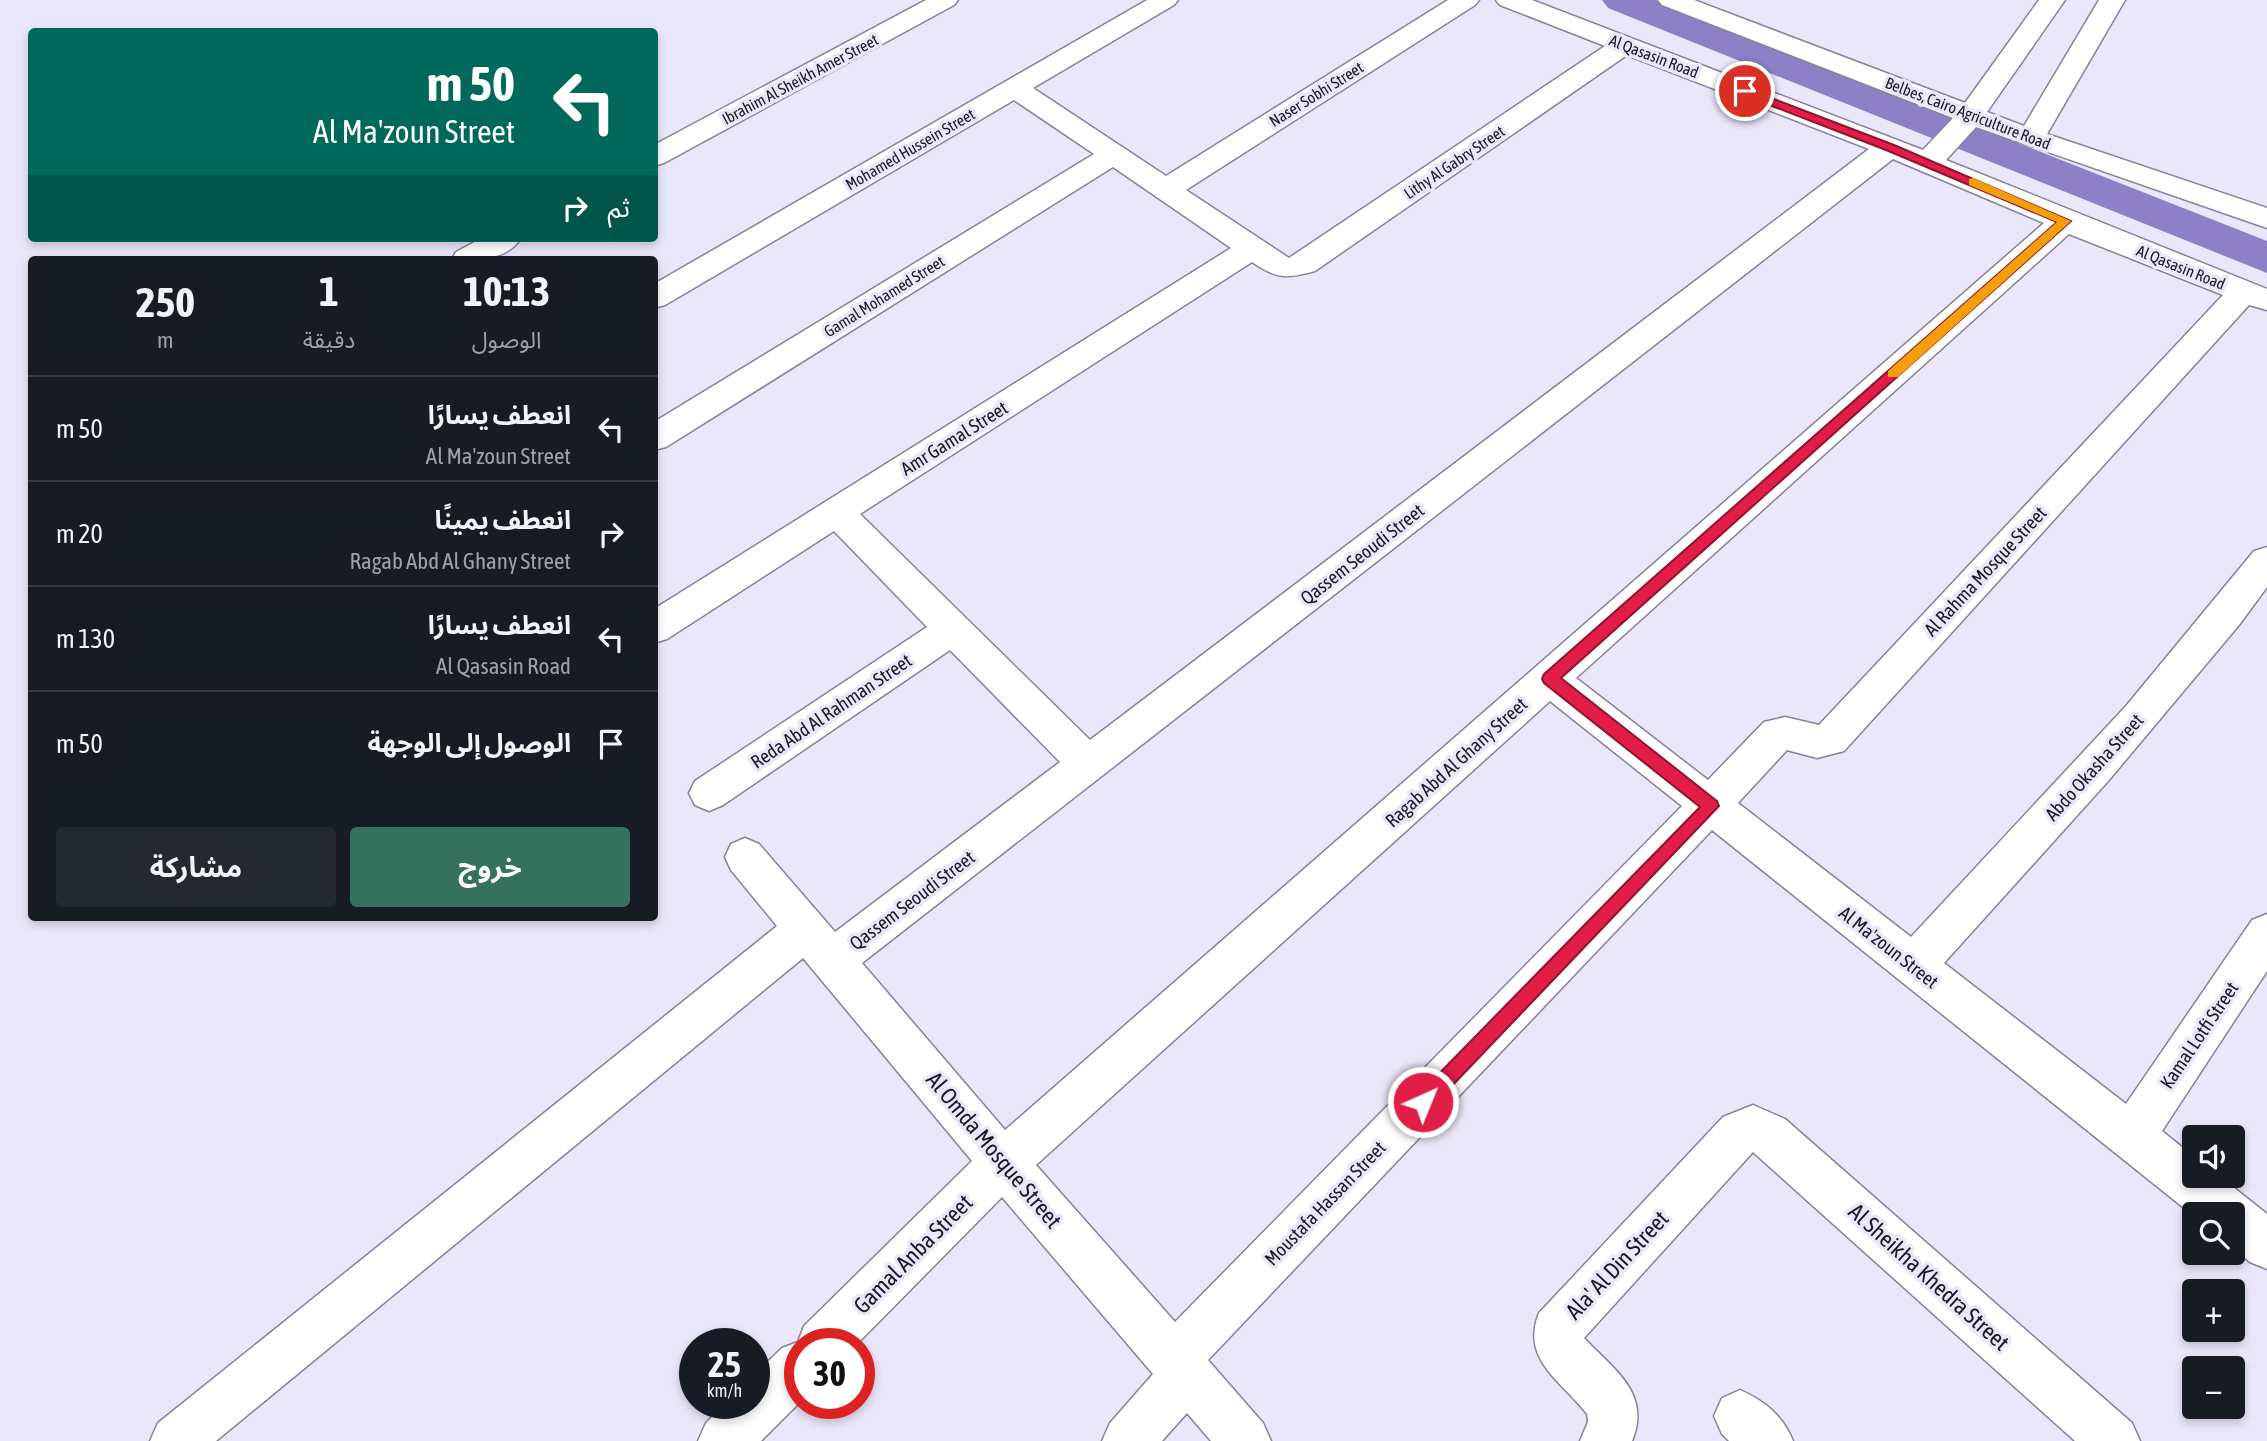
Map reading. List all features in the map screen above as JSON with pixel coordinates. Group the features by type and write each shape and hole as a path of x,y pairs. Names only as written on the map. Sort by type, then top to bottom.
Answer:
{"street":[{"name":"Ibrahim Al Sheikh Amer Street","path":"658,156 945,0"},
{"name":"Mohamed Hussein Street","path":"658,296 1165,0"},
{"name":"Naser Sobhi Street","path":"1166,189 1466,0"},
{"name":"Al Qasasin Road","path":"1509,0 1890,147 2065,221 2255,296"},
{"name":"Belbes, Cairo Agriculture Road","path":"1671,0 2031,138 2263,208"},
{"path":"1927,163 1971,115 2052,0"},
{"path":"2031,138 2112,0"},
{"name":"Lithy Al Gabry Street","path":"1266,257 1294,268 1304,264 1625,44"},
{"path":"1015,88 1266,257"},
{"name":"Qassem Seoudi Street","path":"176,1441 820,945 1088,764 1890,147"},
{"name":"Gamal Mohamed Street","path":"658,436 1114,154"},
{"name":"Ragab Abd Al Ghany Street","path":"1003,1163 2065,221"},
{"path":"473,256 499,242"},
{"name":"Amr Gamal Street","path":"658,625 836,512 1266,257"},
{"name":"Al Rahma Mosque Street","path":"1711,806 1778,734 1790,733 1819,742 1830,739 2255,296"},
{"path":"836,512 1088,764"},
{"name":"Abdo Okasha Street","path":"1913,965 2077,787 2217,628 2267,561"},
{"name":"Reda Abd Al Rahman Street","path":"709,793 953,629"},
{"name":"Al Ma'zoun Street","path":"1550,679 2214,1202"},
{"name":"Moustafa Hassan Street","path":"1128,1441 1180,1366 1711,806"},
{"name":"Al Omda Mosque Street","path":"745,857 1003,1163 1245,1441"},
{"name":"Kamal Lotfi Street","path":"2132,1136 2260,960"},
{"name":"Al Sheikha Khedra Street","path":"1739,1133 1754,1128 1769,1135 2114,1441"},
{"name":"Ala' Al Din Street","path":"1606,1441 1614,1426 1612,1403 1561,1348 1557,1331 1739,1133"},
{"name":"Gamal Anba Street","path":"838,1328 1003,1163"},
{"name":"Al Ma'zoun Street","path":"2245,1227 2267,1244"},
{"path":"724,1441 784,1382"}],"waterway":[{"path":"1621,0 2267,258"}],"slow traffic":[{"path":"1893,374 2065,221 1973,182"}],"route":[{"path":"1423,1102 1711,806 1550,679 2065,221 1890,147 1745,91"}]}
